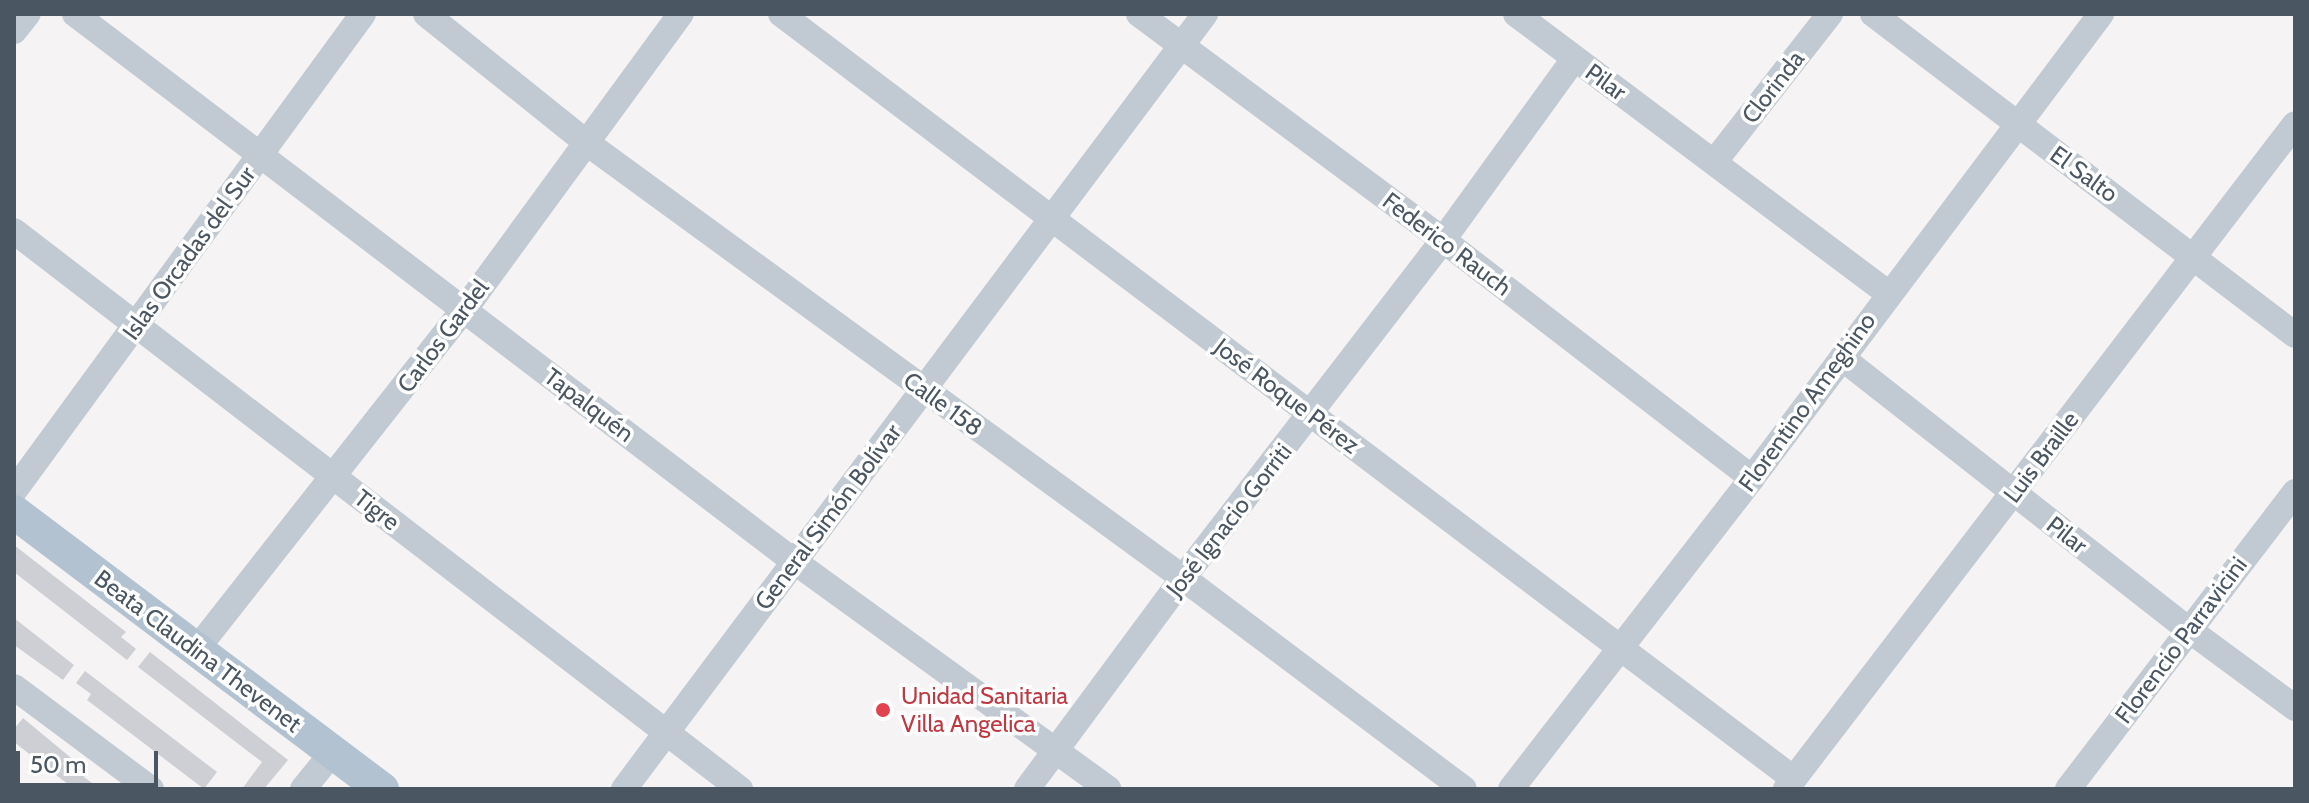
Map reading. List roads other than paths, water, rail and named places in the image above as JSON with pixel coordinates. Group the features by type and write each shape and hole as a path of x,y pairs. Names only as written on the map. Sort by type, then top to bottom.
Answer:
{"main road":[{"name":"Beata Claudina Thevenet","path":"14,512 382,789"}],"street":[{"path":"14,31 28,14"},
{"name":"Tapalquén","path":"75,14 795,562 1109,789"},
{"name":"Islas Orcadas del Sur","path":"14,491 363,14"},
{"name":"Calle 158","path":"426,14 587,143 1183,578 1464,789"},
{"name":"Carlos Gardel","path":"196,650 335,478 464,310 681,14"},
{"name":"José Roque Pérez","path":"781,14 1620,647 1790,784"},
{"name":"Federico Rauch","path":"1139,14 1443,240 1752,478"},
{"name":"General Simón Bolívar","path":"624,789 1205,14"},
{"name":"Pilar","path":"1516,14 1888,293"},
{"name":"Clorinda","path":"1715,161 1830,14"},
{"name":"El Salto","path":"1873,14 2295,335"},
{"name":"Florentino Ameghino","path":"1511,789 1752,478 1888,293 2101,14"},
{"name":"José Ignacio Gorriti","path":"1027,789 1183,578 1443,240 1574,59"},
{"name":"Luis Braille","path":"1790,784 2295,124"},
{"name":"Tigre","path":"14,231 740,789"},
{"name":"Pilar","path":"1842,358 2188,629 2295,708"},
{"name":"Florencio Parravicini","path":"2068,789 2295,492"},
{"path":"14,687 151,789"},
{"path":"303,789 333,752"}],"place":[{"name":"Unidad Sanitaria Villa Angelica","path":"883,710"}]}
